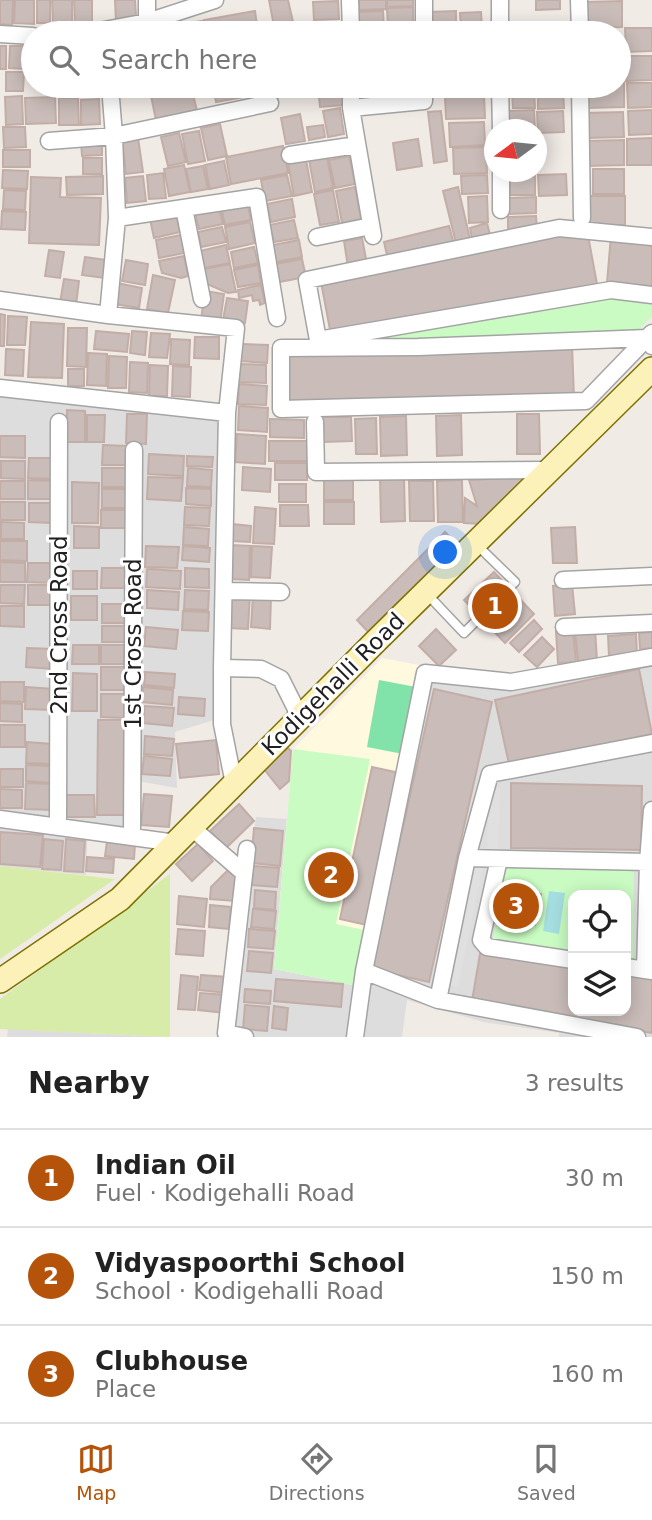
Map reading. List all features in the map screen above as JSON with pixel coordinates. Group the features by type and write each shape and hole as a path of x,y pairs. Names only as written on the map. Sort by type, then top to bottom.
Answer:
{"main road":[{"name":"Kodigehalli Road","path":"0,981 120,899 425,592 652,369"}],"street":[{"path":"147,0 147,21"},
{"path":"350,0 351,21"},
{"path":"424,0 424,21"},
{"path":"500,0 500,21"},
{"path":"579,0 580,21"},
{"path":"150,21 207,1"},
{"path":"0,34 21,35"},
{"path":"108,315 117,218 111,98"},
{"path":"317,237 372,231 351,98"},
{"path":"351,108 424,101 424,98"},
{"path":"500,98 500,119"},
{"path":"580,98 582,218"},
{"path":"49,141 114,136 270,103"},
{"path":"290,155 358,145"},
{"path":"501,182 501,209"},
{"path":"117,218 257,197 277,318"},
{"path":"184,208 202,299"},
{"path":"652,237 559,228 307,280 318,340 611,290 652,295"},
{"path":"0,300 108,315 236,328 228,413 222,668 222,724 234,784"},
{"path":"651,338 586,401 281,409 281,348 418,347 651,338"},
{"path":"0,388 228,413"},
{"name":"2nd Cross Road","path":"58,827 59,422"},
{"path":"316,422 316,472 549,470"},
{"name":"1st Cross Road","path":"132,837 134,450"},
{"path":"563,580 652,576"},
{"path":"224,591 281,592"},
{"path":"564,627 652,623"},
{"path":"355,1037 364,971 425,673 511,682 652,657"},
{"path":"222,668 261,669 281,678 300,718"},
{"path":"438,1000 467,858 491,774 652,743"},
{"path":"631,968 649,971 648,862 652,810"},
{"path":"0,819 132,837 183,835 244,873"},
{"path":"245,1037 226,1033 247,849"},
{"path":"467,858 648,862"},
{"path":"499,859 481,940 487,947 568,959"},
{"path":"364,971 438,1000 637,1037"}],"lane":[{"path":"425,592 464,633 515,582 475,543"}],"shaded area":[{"path":"0,392 222,417 214,720 175,732 177,788 137,781 136,830 88,824 86,875 0,866"},
{"path":"652,652 652,1037 559,1037 559,1033 483,1022 407,1000 402,1037 225,1037 256,817 287,819 274,969 424,666 508,678"},
{"path":"382,658 424,666 358,986 274,969 293,749"},
{"path":"489,788 500,788 498,851 487,851"},
{"path":"472,864 483,867 458,987 447,985"},
{"path":"8,1029 167,1037 7,1037"}],"green space":[{"path":"611,294 652,302 652,316 634,335 317,343"},
{"path":"379,680 416,687 403,754 367,747"},
{"path":"293,749 370,759 336,924 369,931 358,986 274,969"},
{"path":"0,866 115,879 0,959"},
{"path":"504,866 634,866 633,963 631,890 568,890 568,951 493,939"},
{"path":"170,874 170,1037 0,1029 0,999"}],"water":[{"path":"549,891 565,893 559,934 543,931"}],"building":[{"path":"0,0 13,0 12,25 0,24"},
{"path":"15,0 34,0 34,21 14,23"},
{"path":"37,0 50,0 50,21 37,21"},
{"path":"52,0 72,0 72,21 53,21"},
{"path":"74,0 92,0 92,21 75,21"},
{"path":"115,0 135,0 136,16 116,21"},
{"path":"269,0 288,0 293,21 273,21"},
{"path":"359,0 386,0 386,9 359,10"},
{"path":"387,0 413,0 413,6 387,7"},
{"path":"536,0 560,0 560,9 536,10"},
{"path":"338,1 339,19 314,20 313,2"},
{"path":"622,1 622,21 586,21 585,2"},
{"path":"413,7 413,21 388,21 387,8"},
{"path":"255,11 256,21 204,21"},
{"path":"383,11 384,21 358,21 358,12"},
{"path":"456,11 456,21 430,21 429,12"},
{"path":"481,12 482,21 460,21 460,13"},
{"path":"631,28 652,28 652,51 631,52"},
{"path":"0,46 6,46 6,69 0,69"},
{"path":"10,46 21,46 21,69 9,68"},
{"path":"631,56 652,56 652,80 631,81"},
{"path":"6,72 21,72 21,91 6,91"},
{"path":"631,83 652,83 652,107 628,108"},
{"path":"21,96 23,124 6,125 5,97"},
{"path":"25,98 55,98 56,123 26,124"},
{"path":"59,98 78,98 79,125 59,125"},
{"path":"151,98 194,98 197,111 156,120"},
{"path":"215,98 238,98 216,102"},
{"path":"319,98 343,98 344,105 320,107"},
{"path":"445,98 484,98 485,118 446,119"},
{"path":"512,98 534,98 535,108 513,108"},
{"path":"538,98 563,98 564,108 538,109"},
{"path":"586,98 624,98 624,107 586,108"},
{"path":"99,99 100,124 81,125 81,100"},
{"path":"340,108 344,134 328,137 323,111"},
{"path":"534,110 534,119 508,119 508,111"},
{"path":"652,110 652,134 629,135 628,111"},
{"path":"441,111 447,161 434,163 428,112"},
{"path":"563,111 564,132 547,133 547,119 537,119 537,112"},
{"path":"623,112 624,137 586,138 585,113"},
{"path":"300,114 305,141 286,144 281,118"},
{"path":"484,122 484,145 450,147 449,123"},
{"path":"220,124 227,156 208,160 201,128"},
{"path":"323,125 325,137 309,140 307,127"},
{"path":"3,127 25,127 26,147 4,148"},
{"path":"199,131 205,161 188,164 182,134"},
{"path":"179,133 186,162 168,166 161,137"},
{"path":"138,138 143,172 126,174 122,140"},
{"path":"652,138 652,165 627,165 627,139"},
{"path":"418,139 422,166 397,170 393,143"},
{"path":"624,140 624,165 586,166 585,141"},
{"path":"81,142 102,142 102,155 82,156"},
{"path":"283,146 288,173 231,184 226,157"},
{"path":"484,147 484,173 454,174 453,148"},
{"path":"3,150 30,150 30,167 3,167"},
{"path":"349,156 355,184 335,188 329,160"},
{"path":"327,157 333,188 315,192 309,160"},
{"path":"83,158 102,158 102,174 83,174"},
{"path":"306,160 312,192 294,196 288,163"},
{"path":"224,161 229,185 210,189 205,165"},
{"path":"184,165 190,192 169,196 164,169"},
{"path":"203,166 208,189 191,192 186,169"},
{"path":"593,169 624,169 624,194 593,194"},
{"path":"3,170 28,171 27,189 2,188"},
{"path":"163,173 166,198 149,199 147,175"},
{"path":"566,174 567,195 539,196 538,182 547,182 547,175"},
{"path":"287,175 292,196 265,201 261,180"},
{"path":"484,175 488,193 462,194 461,176"},
{"path":"103,176 103,194 67,195 66,177"},
{"path":"143,176 146,201 127,203 125,178"},
{"path":"31,177 61,178 60,197 101,198 99,245 29,243"},
{"path":"510,182 535,182 535,195 510,195"},
{"path":"355,187 361,219 342,223 336,191"},
{"path":"458,187 470,239 456,243 443,191"},
{"path":"4,190 26,191 25,210 3,209"},
{"path":"333,190 339,222 320,225 314,194"},
{"path":"487,196 488,222 469,223 468,197"},
{"path":"590,196 625,196 625,225 590,225"},
{"path":"536,197 536,213 509,214 509,198"},
{"path":"292,199 295,217 271,222 267,204"},
{"path":"247,201 251,220 225,225 221,207"},
{"path":"219,208 223,224 199,229 195,213"},
{"path":"2,211 26,212 25,230 1,229"},
{"path":"176,214 180,232 154,238 150,219"},
{"path":"536,216 537,229 508,230 508,217"},
{"path":"294,220 298,238 274,242 270,225"},
{"path":"250,222 255,243 229,249 225,227"},
{"path":"487,223 491,239 473,243 470,228"},
{"path":"449,226 454,244 388,260 384,242"},
{"path":"222,227 226,242 201,247 198,232"},
{"path":"587,230 597,284 331,335 321,282"},
{"path":"181,235 184,253 159,258 156,240"},
{"path":"611,235 652,238 652,287 607,283"},
{"path":"362,238 367,264 348,267 344,241"},
{"path":"299,240 302,257 276,262 273,245"},
{"path":"226,245 230,263 204,268 200,251"},
{"path":"254,247 258,263 234,268 231,252"},
{"path":"49,250 64,252 60,278 45,276"},
{"path":"184,256 188,276 181,278 162,273 159,261"},
{"path":"85,257 107,260 104,278 82,275"},
{"path":"302,259 306,277 279,282 276,264"},
{"path":"126,260 148,264 145,285 122,281"},
{"path":"230,264 236,292 228,293 207,284 204,269"},
{"path":"258,265 261,283 238,287 234,270"},
{"path":"153,275 175,280 168,313 147,309"},
{"path":"64,279 79,281 76,305 60,303"},
{"path":"117,283 142,288 139,308 114,304"},
{"path":"261,285 265,303 260,305 259,300 253,301 252,295 239,298 238,290"},
{"path":"205,291 224,294 220,323 201,320"},
{"path":"227,298 248,301 245,323 223,320"},
{"path":"0,314 5,315 4,346 0,346"},
{"path":"8,316 27,317 25,345 7,345"},
{"path":"31,322 64,324 62,378 28,377"},
{"path":"68,328 87,328 86,367 67,366"},
{"path":"96,331 129,334 127,352 94,349"},
{"path":"132,331 147,332 145,355 130,353"},
{"path":"151,333 170,334 167,358 149,357"},
{"path":"195,337 219,337 219,359 194,358"},
{"path":"171,339 190,340 189,365 170,364"},
{"path":"242,344 268,345 267,363 241,361"},
{"path":"572,345 574,398 285,406 284,352"},
{"path":"6,349 24,350 23,376 5,375"},
{"path":"88,353 107,354 106,386 87,385"},
{"path":"109,356 127,357 126,388 108,388"},
{"path":"130,362 148,363 147,393 129,392"},
{"path":"240,364 266,365 266,383 239,382"},
{"path":"150,365 168,366 167,396 149,396"},
{"path":"173,366 191,367 190,397 172,396"},
{"path":"68,369 84,369 84,386 68,386"},
{"path":"239,384 267,386 266,405 238,404"},
{"path":"239,406 268,408 267,432 238,430"},
{"path":"67,410 85,411 85,442 67,442"},
{"path":"127,414 147,414 146,444 126,443"},
{"path":"517,414 539,414 540,454 517,454"},
{"path":"87,415 105,415 104,442 87,442"},
{"path":"461,415 462,455 437,456 436,416"},
{"path":"406,416 407,455 381,456 380,417"},
{"path":"323,417 351,417 352,441 323,442"},
{"path":"376,418 377,454 356,454 355,419"},
{"path":"270,419 304,420 304,438 270,437"},
{"path":"237,434 266,436 265,464 235,462"},
{"path":"0,436 25,436 25,458 0,457"},
{"path":"269,441 308,441 308,461 269,461"},
{"path":"103,445 127,446 127,465 102,465"},
{"path":"149,454 184,456 183,476 148,474"},
{"path":"187,456 213,457 212,467 187,466"},
{"path":"29,458 54,458 54,479 28,478"},
{"path":"1,461 25,461 25,479 1,478"},
{"path":"275,463 307,463 307,480 275,480"},
{"path":"243,467 271,469 270,492 242,490"},
{"path":"102,468 126,468 126,487 102,487"},
{"path":"188,468 212,470 211,487 187,486"},
{"path":"148,477 183,478 181,501 147,499"},
{"path":"404,477 405,521 381,522 380,478"},
{"path":"532,477 482,524 464,523 465,498 477,506 469,480"},
{"path":"324,479 353,479 353,500 324,500"},
{"path":"28,480 54,481 53,499 28,499"},
{"path":"462,480 463,522 438,522 437,481"},
{"path":"0,481 25,481 25,499 0,499"},
{"path":"409,481 433,481 434,521 410,521"},
{"path":"72,482 99,483 98,523 72,523"},
{"path":"279,484 306,484 306,502 279,502"},
{"path":"186,488 211,489 211,506 186,504"},
{"path":"102,489 126,489 126,508 102,508"},
{"path":"0,502 25,502 25,520 0,520"},
{"path":"324,502 354,502 354,524 324,524"},
{"path":"29,503 53,503 52,523 29,522"},
{"path":"280,505 308,505 309,526 280,526"},
{"path":"185,507 210,508 209,526 184,525"},
{"path":"255,507 276,509 274,544 253,543"},
{"path":"101,510 126,510 126,528 101,528"},
{"path":"1,522 24,523 24,539 1,539"},
{"path":"232,524 251,526 250,542 232,541"},
{"path":"74,526 99,527 99,548 74,548"},
{"path":"184,527 209,529 208,546 183,545"},
{"path":"575,527 577,563 553,563 551,528"},
{"path":"445,532 459,546 370,634 357,620"},
{"path":"0,541 27,541 27,561 0,560"},
{"path":"232,545 250,546 249,580 230,579"},
{"path":"146,546 179,547 177,568 145,567"},
{"path":"183,546 210,548 209,562 182,560"},
{"path":"252,546 272,547 270,578 251,577"},
{"path":"0,562 25,563 25,582 0,582"},
{"path":"28,563 54,563 54,583 27,582"},
{"path":"102,568 126,568 125,588 101,588"},
{"path":"185,568 209,569 209,588 185,587"},
{"path":"147,569 181,571 180,589 146,587"},
{"path":"73,571 97,571 97,589 73,589"},
{"path":"494,572 534,614 505,643 464,600"},
{"path":"572,584 575,614 555,616 553,586"},
{"path":"0,585 25,585 24,604 0,603"},
{"path":"28,585 54,585 53,605 28,605"},
{"path":"147,590 179,592 178,610 147,608"},
{"path":"185,590 209,591 208,610 184,609"},
{"path":"230,594 250,595 248,629 229,628"},
{"path":"253,595 271,596 270,629 251,627"},
{"path":"71,596 97,596 97,620 71,620"},
{"path":"102,604 127,604 127,623 102,623"},
{"path":"0,606 24,606 24,627 0,626"},
{"path":"183,611 209,612 208,631 182,630"},
{"path":"534,620 542,629 519,652 510,643"},
{"path":"102,626 126,626 126,642 102,642"},
{"path":"146,627 178,630 176,649 144,646"},
{"path":"436,629 456,650 439,666 419,646"},
{"path":"595,629 597,660 578,661 575,631"},
{"path":"573,631 576,662 558,663 556,632"},
{"path":"652,632 652,648 640,649 639,633"},
{"path":"636,634 637,654 609,656 608,636"},
{"path":"542,637 554,649 537,667 524,655"},
{"path":"73,645 99,645 99,664 72,664"},
{"path":"101,645 124,645 124,664 101,664"},
{"path":"27,648 54,649 53,669 26,667"},
{"path":"101,667 125,667 125,690 101,690"},
{"path":"639,669 652,734 509,764 495,700"},
{"path":"145,672 175,674 174,688 144,685"},
{"path":"73,673 97,674 97,711 72,711"},
{"path":"0,682 24,682 24,702 0,701"},
{"path":"26,687 54,689 53,710 25,709"},
{"path":"143,687 173,690 172,705 142,702"},
{"path":"434,689 492,702 429,982 371,969"},
{"path":"101,694 125,694 125,718 101,717"},
{"path":"179,697 205,699 204,716 178,714"},
{"path":"0,703 22,704 22,722 0,721"},
{"path":"145,706 174,708 172,726 143,723"},
{"path":"98,720 125,720 125,815 97,815"},
{"path":"0,725 25,725 25,747 0,747"},
{"path":"145,736 174,739 172,756 144,754"},
{"path":"216,740 219,774 180,778 176,744"},
{"path":"27,742 52,744 51,764 26,763"},
{"path":"288,748 291,751 289,781 280,789 264,769"},
{"path":"144,756 172,759 170,776 142,774"},
{"path":"26,765 51,766 50,783 26,781"},
{"path":"372,767 400,773 367,925 340,919"},
{"path":"0,769 23,769 23,787 0,787"},
{"path":"26,783 53,784 52,810 25,809"},
{"path":"511,783 642,786 641,850 511,848"},
{"path":"0,789 22,790 22,808 0,808"},
{"path":"144,794 172,796 169,827 141,825"},
{"path":"66,795 94,795 95,817 66,817"},
{"path":"239,804 254,821 226,848 210,831"},
{"path":"254,828 283,831 280,866 251,863"},
{"path":"0,832 43,835 40,867 0,864"},
{"path":"44,839 63,841 61,870 42,869"},
{"path":"66,839 85,841 83,872 64,871"},
{"path":"107,841 135,844 134,859 105,856"},
{"path":"198,844 213,861 192,881 176,864"},
{"path":"87,857 114,859 113,873 86,871"},
{"path":"253,866 279,868 277,887 252,885"},
{"path":"227,871 237,872 235,901 210,899 211,887"},
{"path":"496,888 541,894 535,925 492,919"},
{"path":"255,890 276,892 275,910 254,908"},
{"path":"179,896 207,899 204,927 177,924"},
{"path":"210,905 231,907 229,929 209,927"},
{"path":"253,909 276,911 274,929 251,927"},
{"path":"178,929 205,931 203,956 176,954"},
{"path":"249,929 275,931 273,949 248,947"},
{"path":"481,948 568,963 568,1016 631,1016 631,975 652,978 652,1033 472,1001"},
{"path":"249,951 273,953 271,973 247,971"},
{"path":"181,975 198,977 195,1010 178,1009"},
{"path":"201,975 228,977 227,993 199,990"},
{"path":"276,979 343,984 341,1007 274,1001"},
{"path":"245,989 271,991 270,1004 244,1002"},
{"path":"200,993 227,995 225,1013 198,1010"},
{"path":"245,1005 269,1007 267,1031 243,1029"},
{"path":"274,1006 288,1008 286,1030 272,1028"}],"place":[{"name":"Indian Oil","path":"495,606"},
{"name":"Vidyaspoorthi School","path":"331,875"},
{"name":"Clubhouse","path":"516,906"}]}
